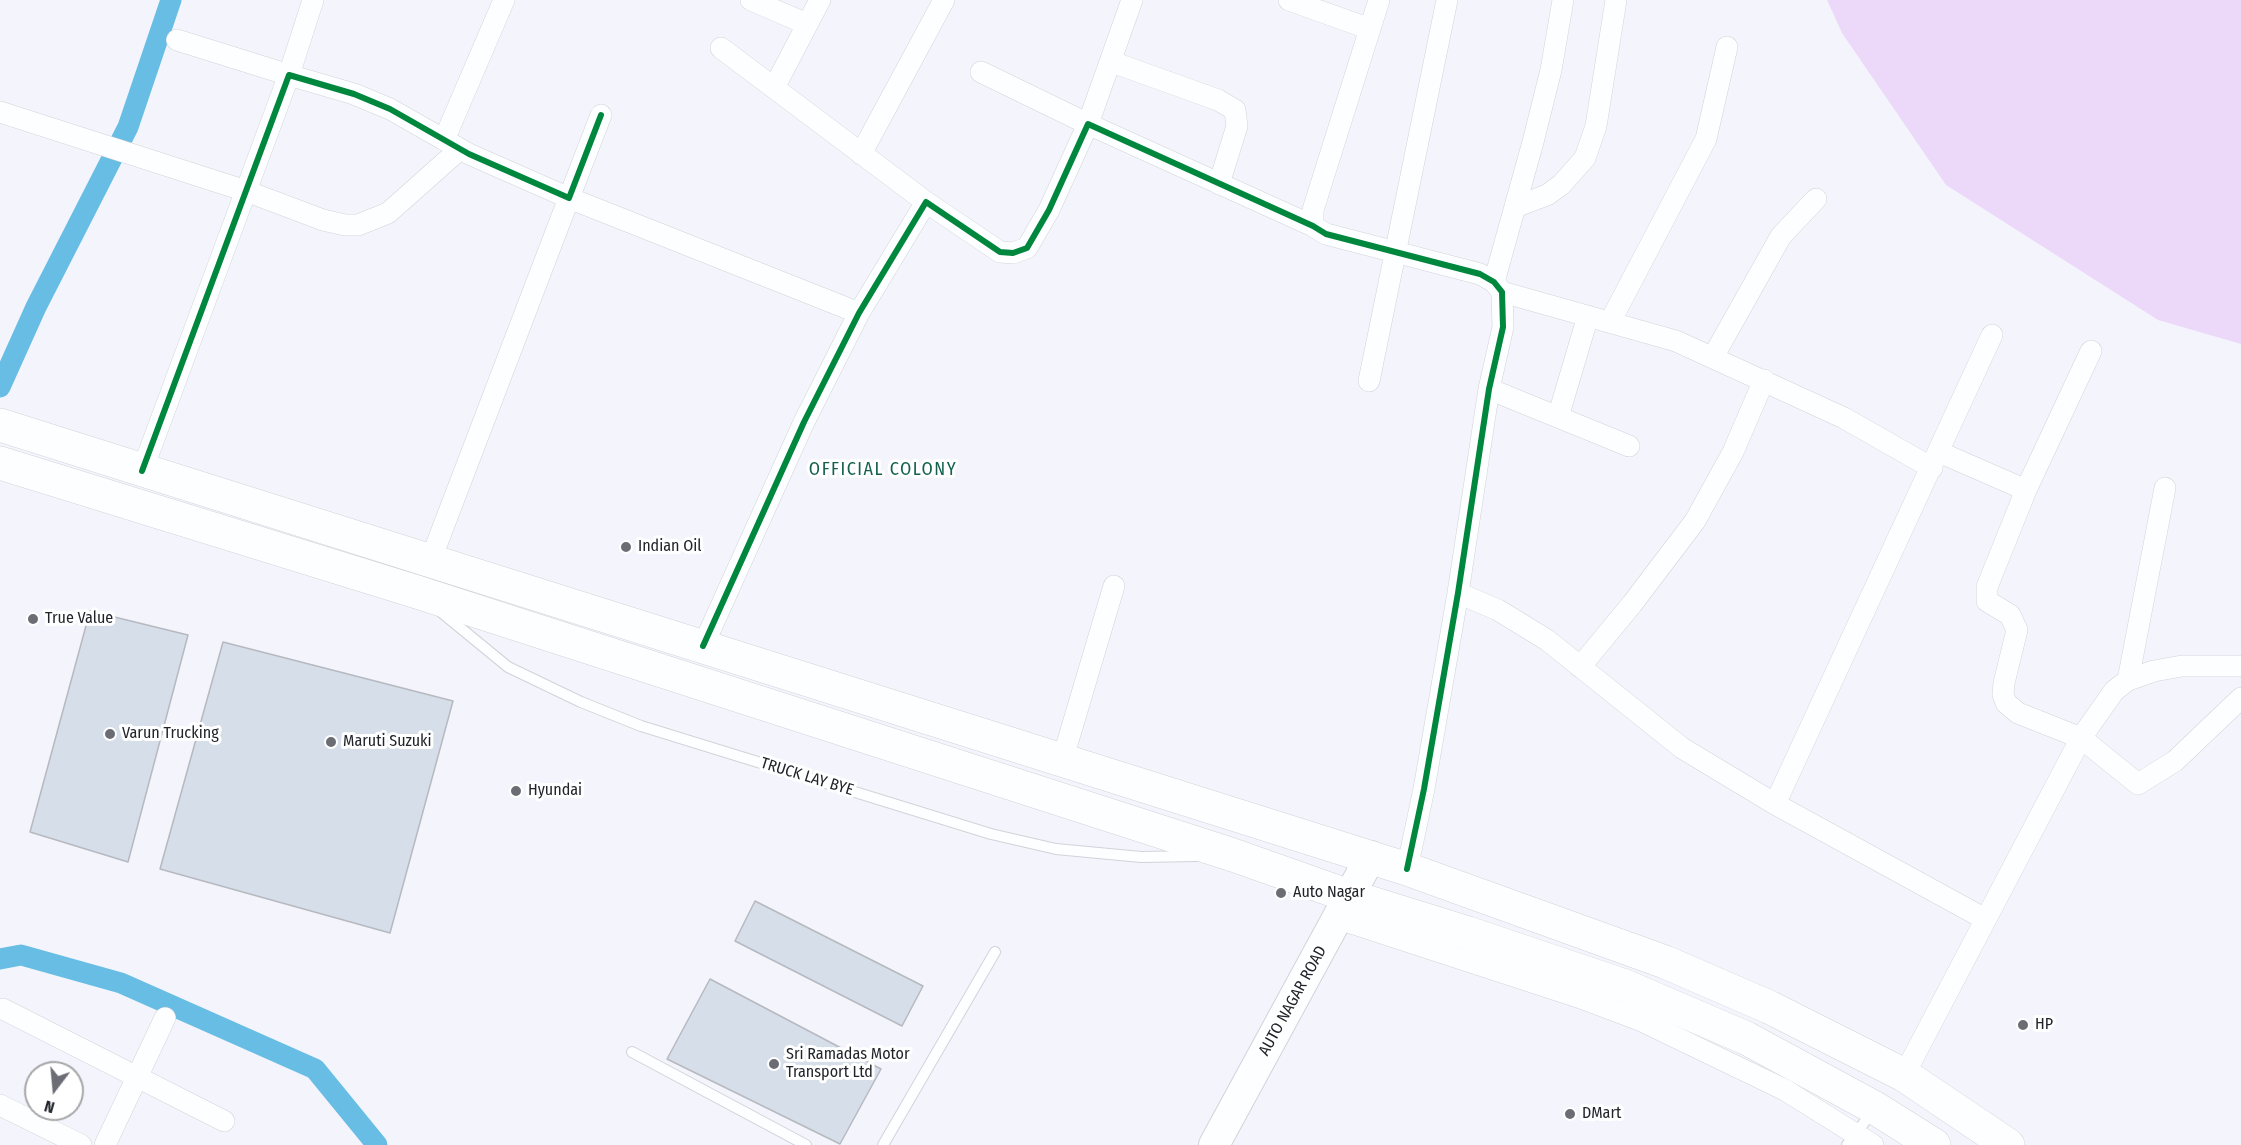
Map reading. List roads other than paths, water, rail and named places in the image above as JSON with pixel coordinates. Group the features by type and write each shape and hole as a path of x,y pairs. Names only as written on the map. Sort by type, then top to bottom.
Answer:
{"main road":[{"path":"0,425 1407,868 1665,962 1769,1007 1905,1075 2008,1145"},
{"path":"0,464 417,592 1233,855 1344,907 1468,933 1624,986 1746,1038 1875,1108 1934,1145"}],"street":[{"path":"142,471 290,75 313,0"},
{"path":"0,112 246,191 323,220 358,225 388,213 452,145 504,0"},
{"path":"751,0 807,24"},
{"path":"774,88 820,0"},
{"path":"861,154 944,0"},
{"path":"721,48 926,202 1000,252 1013,253 1027,248 1049,210 1088,124 1112,62 1132,0"},
{"path":"1289,0 1370,29"},
{"path":"1313,226 1313,210 1379,0"},
{"path":"1369,381 1393,252 1447,0"},
{"path":"1407,868 1424,789 1458,593 1489,389 1503,327 1498,287 1515,207 1551,70 1563,0"},
{"path":"1515,207 1547,195 1562,185 1585,158 1596,126 1616,0"},
{"path":"177,40 354,94 390,109 452,145 568,198 859,313"},
{"path":"1610,322 1706,139 1727,47"},
{"path":"1112,62 1218,100 1234,110 1238,126 1219,184"},
{"path":"981,72 1326,234 1480,274 1498,287 1676,341 1936,460 2026,490"},
{"path":"431,560 601,115"},
{"path":"1713,357 1781,236 1816,200"},
{"path":"703,646 804,422 859,313 926,202"},
{"path":"1558,417 1588,316"},
{"path":"1775,804 1992,335"},
{"path":"2091,351 2026,490 1993,569 1986,594 1991,606 2010,615 2017,630 2003,694 2006,703 2018,713 2081,738 2138,784 2175,761 2241,698"},
{"path":"1580,667 1632,604 1695,520 1733,452 1764,380"},
{"path":"1489,389 1629,446"},
{"path":"2128,680 2165,488"},
{"path":"1062,761 1114,586"},
{"path":"1458,593 1476,599 1524,624 1682,748 1775,804 1985,919"},
{"path":"1905,1075 2081,738 2103,704 2128,680 2154,671 2182,666 2241,666"},
{"name":"AUTO NAGAR ROAD","path":"1214,1145 1371,856"},
{"path":"1344,907 1642,1021 1785,1090 1858,1141"},
{"path":"3,1009 225,1121"},
{"path":"105,1145 165,1018"},
{"path":"0,1105 81,1145"}],"lane":[{"name":"TRUCK LAY BYE","path":"417,592 508,667 581,702 640,726 991,834 1056,849 1141,857 1233,855"},
{"path":"884,1145 995,952"},
{"path":"632,1052 806,1145"},
{"path":"1858,1141 1875,1108"}],"waterway":[{"path":"0,387 36,307 128,127 171,0"},
{"path":"0,959 21,955 121,983 315,1069 377,1145"}],"place":[{"name":"Indian Oil","path":"626,547"},
{"name":"True Value","path":"33,619"},
{"name":"Varun Trucking","path":"110,734"},
{"name":"Maruti Suzuki","path":"331,742"},
{"name":"Hyundai","path":"516,791"},
{"name":"Auto Nagar","path":"1281,893"},
{"name":"HP","path":"2023,1025"},
{"name":"Sri Ramadas Motor Transport Ltd","path":"774,1064"},
{"name":"DMart","path":"1570,1114"}],"district":[{"name":"OFFICIAL COLONY","path":"883,470"}]}
